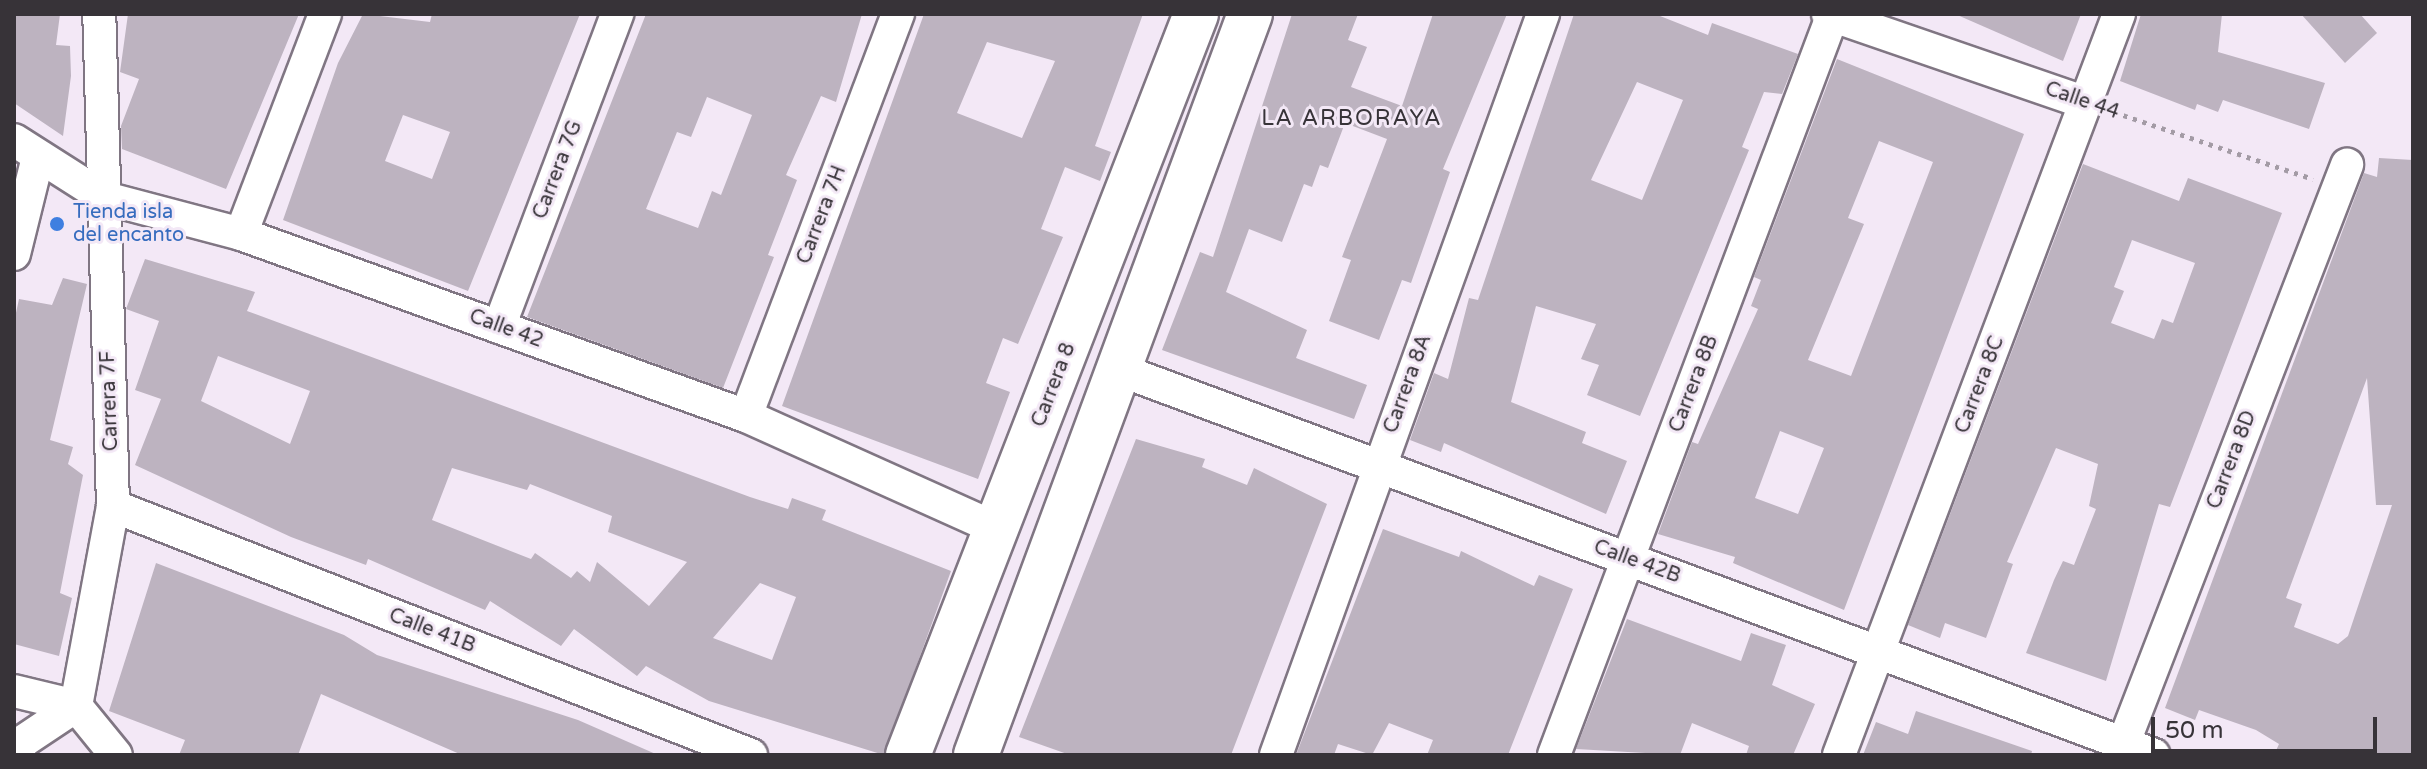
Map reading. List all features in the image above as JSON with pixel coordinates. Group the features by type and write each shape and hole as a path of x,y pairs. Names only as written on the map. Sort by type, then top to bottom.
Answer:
{"street":[{"name":"Carrera 7F","path":"76,706 113,506 99,14"},
{"path":"241,234 325,14"},
{"name":"Carrera 7G","path":"499,327 617,14"},
{"name":"Carrera 7H","path":"746,416 898,14"},
{"name":"Carrera 8","path":"908,755 1196,14"},
{"path":"986,752 1120,370 1250,14"},
{"name":"Carrera 8A","path":"1276,755 1543,14"},
{"name":"Carrera 8C","path":"1839,755 2119,14"},
{"name":"Calle 44","path":"1831,15 2086,103"},
{"name":"Carrera 8B","path":"1554,755 1831,15"},
{"name":"Calle 42","path":"25,150 105,198 241,234 746,416 998,529"},
{"path":"14,254 25,150"},
{"name":"Carrera 8D","path":"2121,749 2342,176"},
{"name":"Calle 42B","path":"1120,370 1880,653 2121,749 2154,755"},
{"name":"Calle 41B","path":"113,506 751,755"},
{"path":"14,691 76,706 116,755"},
{"path":"17,755 22,742 76,706"}],"path":[{"name":"Calle 44","path":"2086,103 2342,176"}],"building":[{"path":"14,14 60,14 56,45 70,46 71,76 63,136 14,103"},
{"path":"128,14 299,14 226,189 122,149 121,126 139,79 120,72"},
{"path":"363,14 430,22 432,14 580,14 468,291 283,220 338,63","holes":["403,115 450,132 432,179 385,161"]},
{"path":"646,14 862,14 836,102 821,96 786,175 797,180 768,255 774,257 723,388 527,317","holes":["707,97 752,115 721,195 712,191 698,228 646,209 677,132 691,137"]},
{"path":"924,14 1143,14 1095,146 1111,152 1100,181 1065,167 1041,229 1063,237 1018,344 1003,338 986,383 1010,392 978,479 782,406","holes":["987,42 1055,61 1022,138 957,113"]},
{"path":"1292,14 1358,14 1348,40 1367,47 1351,87 1402,106 1433,14 1507,14 1443,169 1450,172 1411,283 1402,280 1379,340 1329,321 1351,260 1342,257 1387,139 1345,123 1328,168 1320,165 1312,187 1304,184 1282,242 1249,229 1226,292 1307,330 1296,358 1367,385 1354,419 1162,350 1200,252 1213,257"},
{"path":"1574,14 1655,14 1708,35 1712,23 1798,54 1782,94 1764,92 1742,147 1749,150 1640,416 1587,395 1599,365 1581,359 1596,324 1536,306 1511,402 1586,432 1582,443 1627,461 1606,514 1444,443 1441,452 1410,440 1434,373 1448,379 1469,298 1478,300","holes":["1637,82 1683,100 1642,200 1591,180"]},
{"path":"1955,14 2081,14 2063,61"},
{"path":"2141,14 2222,14 2218,52 2325,83 2309,129 2223,100 2218,112 2197,104 2195,110 2120,81"},
{"path":"2301,14 2360,14 2377,33 2345,63"},
{"path":"1837,59 2024,134 1844,610 1733,563 1735,557 1658,534 1692,442 1698,444 1758,309 1751,306 1761,280 1754,277","holes":["1879,141 1933,162 1851,376 1808,360 1864,224 1848,218","1780,431 1824,448 1798,514 1755,498"]},
{"path":"2379,158 2413,160 2413,755 2274,755 2279,744 2256,730 2199,710 2195,720 2165,708 2364,173 2377,177","holes":["2367,378 2376,505 2392,505 2348,636 2338,644 2294,627 2302,604 2286,598"]},
{"path":"2083,164 2179,201 2188,178 2282,213 2170,507 2159,504 2106,681 2026,653 2063,561 2074,565 2096,509 2089,506 2098,464 2056,448 2007,562 2013,564 1986,638 1945,623 1940,638 1908,625","holes":["2132,240 2195,263 2173,323 2162,319 2154,339 2111,323 2124,291 2114,287"]},
{"path":"145,259 255,292 247,311 750,497 788,509 792,498 826,510 822,520 951,571 884,755 709,701 646,666 637,676 574,629 561,646 490,601 485,610 368,559 366,565 291,537 135,465 161,399 135,390 159,321 126,309","holes":["218,356 310,391 290,444 201,401","452,468 527,490 530,484 612,516 608,532 687,562 649,606 597,562 590,582 577,571 571,578 535,553 531,559 432,520","760,583 796,597 772,660 713,638"]},
{"path":"63,278 87,284 50,440 73,447 68,464 83,475 60,593 72,598 59,656 14,644 14,322 19,299 52,305"},
{"path":"1136,439 1205,459 1202,467 1247,485 1254,468 1327,504 1231,755 1070,755 1019,737"},
{"path":"1383,529 1459,557 1461,551 1534,586 1539,575 1573,589 1508,755 1427,755 1433,740 1389,723 1372,755 1338,744 1334,755 1296,755"},
{"path":"156,563 344,635 377,655 578,720 658,755 462,755 321,694 298,755 179,755 185,740 109,711"},
{"path":"1627,619 1741,661 1751,633 1786,645 1772,685 1815,704 1793,755 1746,755 1749,746 1692,723 1680,755 1576,749"},
{"path":"1916,711 2032,751 2031,755 1863,755 1876,722 1908,734"}],"place":[{"name":"Tienda isla del encanto","path":"57,224"}],"district":[{"name":"LA ARBORAYA","path":"1352,119"}]}
